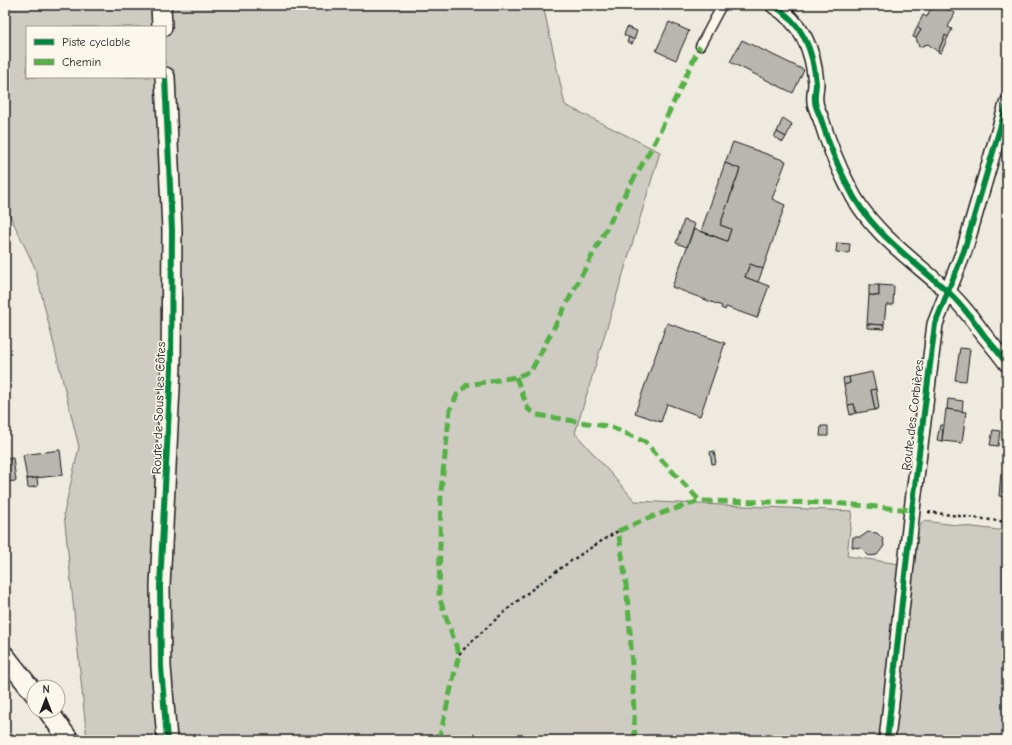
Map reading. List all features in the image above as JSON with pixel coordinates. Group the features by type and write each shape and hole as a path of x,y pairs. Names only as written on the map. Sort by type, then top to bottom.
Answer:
{"street":[{"path":"161,5 162,26"},
{"path":"772,5 784,12 798,25 805,38 811,53 815,70 816,86 814,101 837,162 859,208 876,228 948,292 965,310 1007,364"},
{"name":"Route de Sous les Côtes","path":"165,78 172,230 171,368 160,586 161,667 167,740"},
{"name":"Route des Corbières","path":"887,740 934,324 964,251 1007,104"},
{"path":"5,656 26,683"},
{"path":"54,719 69,740"}],"lane":[{"path":"700,46 722,5"}],"path":[{"path":"912,510 1007,522"},
{"path":"459,654 492,620 531,590 618,531"}],"shaded area":[{"path":"5,5 543,5 565,105 660,152 575,433 635,501 852,511 847,556 899,564 923,521 1007,531 1007,740 87,740 64,513 79,447 35,268 5,205"}],"building":[{"path":"932,5 938,5 955,13 948,27 952,29 948,37 945,35 938,52 928,44 919,47 916,38 921,30 917,27 923,15 927,17"},
{"path":"669,22 689,31 676,60 656,51"},
{"path":"627,27 637,31 634,40 624,35"},
{"path":"917,27 921,30 916,38 913,37"},
{"path":"945,35 948,37 941,53 938,52"},
{"path":"629,37 634,40 632,44 627,42"},
{"path":"742,40 804,70 793,93 730,62"},
{"path":"783,118 792,124 786,137 777,132"},
{"path":"777,132 786,137 783,142 774,137"},
{"path":"733,142 786,161 772,199 785,205 763,269 750,264 745,277 769,286 757,318 726,307 725,310 721,308 722,306 672,287 694,229 727,241 731,229 720,225 740,169 725,163"},
{"path":"725,163 740,169 720,225 731,229 727,241 701,231"},
{"path":"684,220 695,224 687,247 676,243"},
{"path":"837,243 850,244 849,253 836,252"},
{"path":"750,264 763,269 758,282 745,277"},
{"path":"869,285 879,285 879,296 869,295"},
{"path":"879,285 894,286 893,305 886,305 884,325 867,324 869,295 879,296"},
{"path":"667,323 725,343 700,416 667,404 661,422 635,413"},
{"path":"867,324 884,325 884,329 867,328"},
{"path":"960,348 970,349 966,381 955,380"},
{"path":"872,372 876,389 871,390 875,410 856,413 854,404 848,405 844,385 850,383 849,377"},
{"path":"849,377 850,383 844,385 843,378"},
{"path":"876,389 879,408 875,410 871,390"},
{"path":"948,399 963,401 962,412 947,409"},
{"path":"854,404 856,413 850,415 848,405"},
{"path":"946,409 966,412 962,443 942,441"},
{"path":"940,425 943,425 942,441 937,440"},
{"path":"821,426 828,426 828,436 820,436"},
{"path":"993,430 1000,431 998,446 990,445"},
{"path":"60,450 63,475 27,479 23,455"},
{"path":"714,451 716,463 712,464 710,452"},
{"path":"13,458 16,481 5,482 5,459"},
{"path":"1001,473 1007,473 1007,497 999,496"},
{"path":"37,478 38,486 28,488 27,479"},
{"path":"868,532 877,533 883,539 884,546 877,555 869,556 861,548 852,547 853,537 861,537"}],"marked path":[{"path":"439,740 459,654 439,597 441,491 450,410 457,395 467,385 516,377 531,371 620,203 656,140 700,46"},
{"path":"516,377 528,409 537,415 612,427 645,442 700,501"},
{"path":"635,740 632,661 626,583 618,531 659,514 700,501 833,503 912,510"}],"cycle path":[{"path":"773,5 792,20 805,38 815,71 816,106 836,162 857,202 879,231 958,301 1007,364"},
{"path":"165,78 172,230 171,368 160,586 161,667 167,740"},
{"path":"887,740 912,510 935,324 964,251 1007,104"}]}
